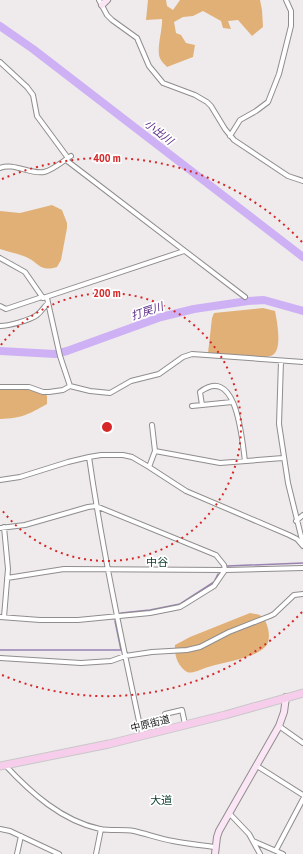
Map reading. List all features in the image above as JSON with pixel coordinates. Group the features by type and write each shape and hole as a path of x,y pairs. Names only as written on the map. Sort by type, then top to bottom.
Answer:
{"main road":[{"name":"中原街道","path":"1,765 109,744 225,715 303,693"}],"street":[{"path":"107,0 100,3 107,15 137,38 149,66 158,78 168,86 188,92 207,102 230,136 242,146 288,176 303,181"},
{"path":"230,136 240,120 268,102 279,74 291,26 291,12 286,0"},
{"path":"0,62 27,87 33,95 37,116 68,158 245,297"},
{"path":"0,168 13,167 44,172 68,158"},
{"path":"0,306 6,309 42,297 47,298 184,250"},
{"path":"0,258 25,272 42,297"},
{"path":"47,298 58,349 70,386"},
{"path":"0,326 36,316 48,303"},
{"path":"0,387 28,387 43,392 49,392 63,390 70,386 110,393 131,381 153,377 183,357 192,354 303,362"},
{"path":"281,361 279,424 283,458 296,521 302,535 303,545"},
{"path":"202,405 200,392 207,386 215,385 223,387 227,391 239,422 245,461"},
{"path":"192,406 232,402"},
{"path":"149,467 155,451 152,425"},
{"path":"155,451 220,463 283,458"},
{"path":"0,480 20,477 89,457 102,455 123,455 132,457 186,491 290,535 303,545"},
{"path":"89,457 96,506 117,616 143,735"},
{"path":"96,506 216,555 224,565 225,570 214,586 180,607 150,613 71,620 40,620 2,617 8,569 2,528 25,525 96,506"},
{"path":"296,521 303,515"},
{"path":"7,578 64,569 225,570 303,568"},
{"path":"0,658 81,663 111,661 125,656 152,652 187,650 200,647 229,632 274,614 294,595 303,594"},
{"path":"215,854 218,834 279,726 284,712 286,697"},
{"path":"168,729 165,714 182,710 186,724"},
{"path":"279,726 303,743"},
{"path":"1,765 51,807 72,819 89,826 101,829 133,831 172,841 215,847"},
{"path":"257,766 303,795"},
{"path":"276,850 303,799"},
{"path":"229,813 242,826 260,854"},
{"path":"0,828 59,854"},
{"path":"96,854 101,829"},
{"path":"17,854 21,836"},
{"path":"253,841 283,854"}],"shaded area":[{"path":"148,0 166,0 167,6 173,10 180,0 260,0 263,27 252,36 238,20 228,21 231,29 223,28 221,21 203,11 193,16 183,17 174,22 176,33 181,35 186,43 195,45 193,57 167,67 159,56 162,19 146,20"},
{"path":"52,205 62,210 67,223 61,260 57,267 47,269 25,257 0,249 0,211 20,213"},
{"path":"263,308 275,311 278,327 278,346 273,355 266,357 208,353 212,318 214,313"},
{"path":"17,388 44,392 47,396 47,404 25,415 14,418 0,419 0,390"},
{"path":"250,613 261,616 268,627 269,636 267,644 263,649 249,656 193,672 187,672 181,667 176,657 175,645 190,637"}],"waterway":[{"name":"小出川","path":"0,26 33,49 303,257"},
{"name":"打戻川","path":"0,351 55,354 161,317 194,309 248,301 264,300 303,311"},
{"path":"227,566 303,563"},
{"path":"121,613 150,610 180,604 214,582 218,574"},
{"path":"0,650 121,650 115,621"}],"district":[{"name":"中谷","path":"157,562"},
{"name":"大道","path":"161,800"}]}
